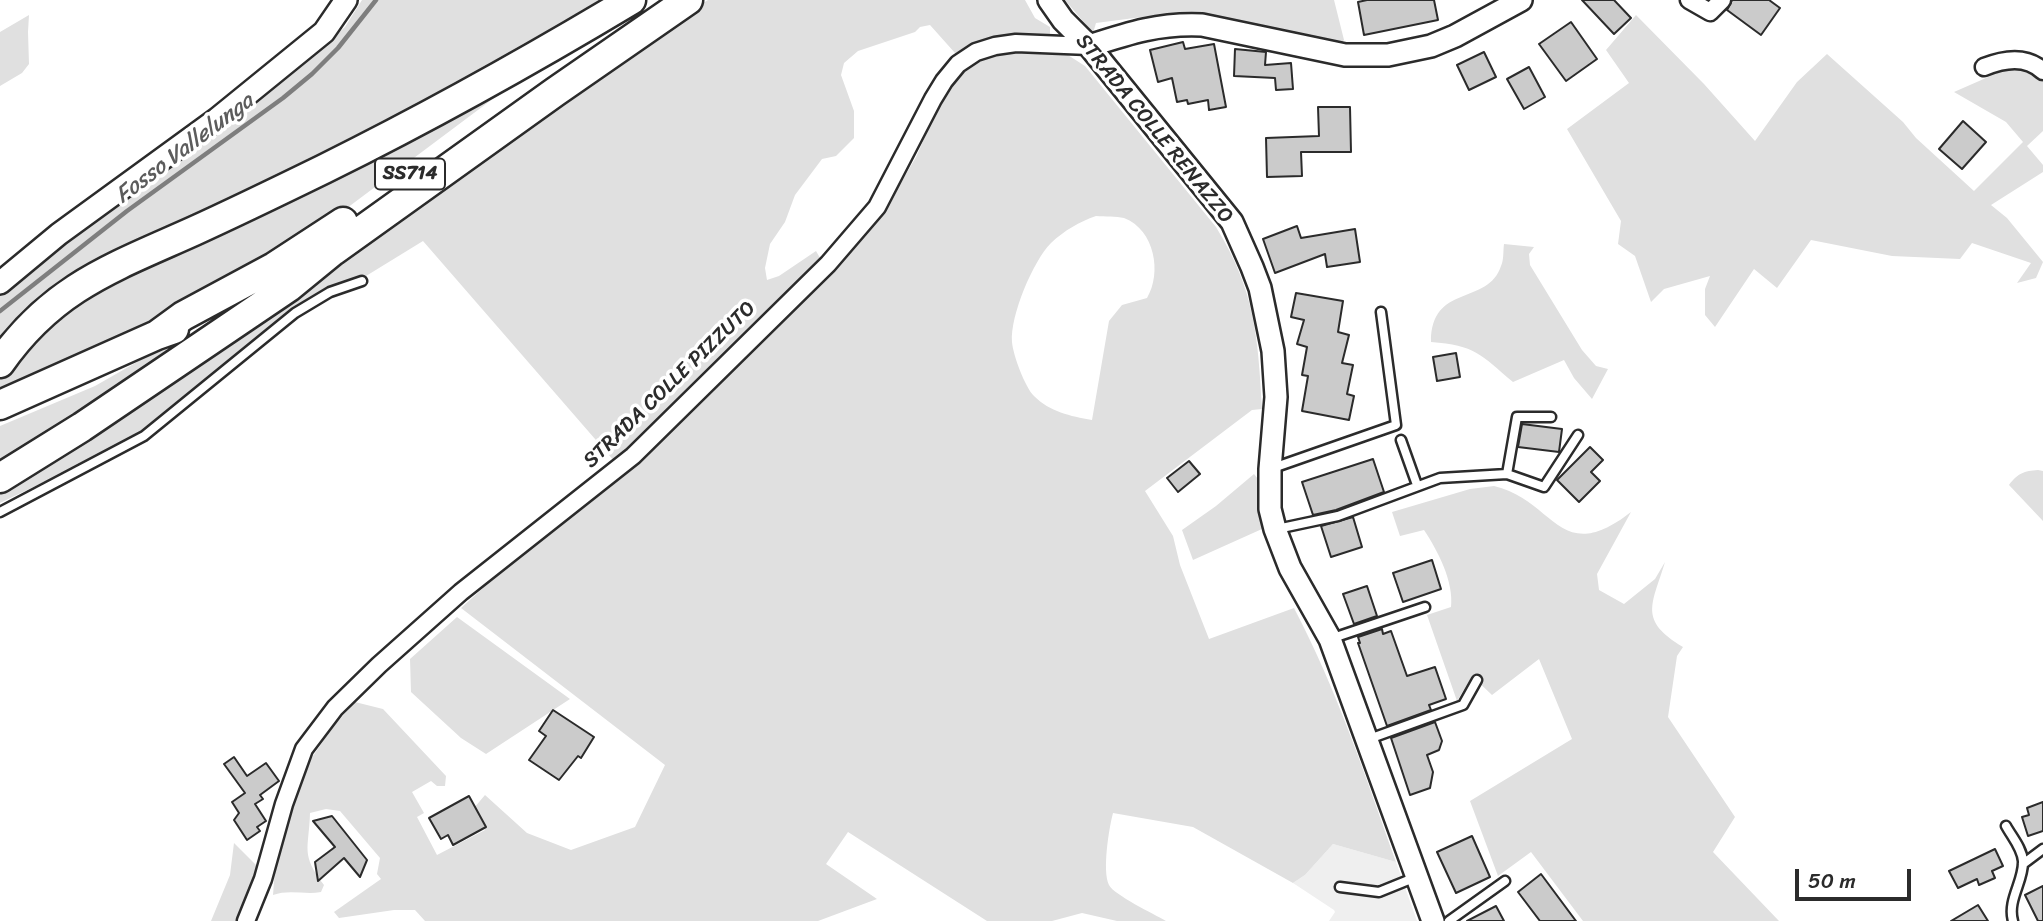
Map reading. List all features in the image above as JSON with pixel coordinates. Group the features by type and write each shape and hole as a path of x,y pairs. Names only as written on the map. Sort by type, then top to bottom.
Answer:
{"highway":[{"path":"0,363 35,321 60,298 90,278 223,218 386,138 631,0"},
{"name":"SS714","path":"157,335 183,316 244,285 313,243 519,94 655,0"},
{"name":"SS714","path":"0,405 157,335 188,325 333,251 688,0"},
{"path":"0,478 82,427 289,287 333,251"}],"street":[{"path":"0,283 59,234 217,119 324,32 346,0"},
{"name":"STRADA COLLE RENAZZO","path":"1049,0 1232,222 1252,267 1260,288 1273,351 1276,397 1270,509 1275,529 1290,568 1330,639 1433,921"},
{"path":"1089,46 1138,30 1179,24 1202,25 1345,55 1388,55 1431,46 1521,0"},
{"path":"1689,0 1710,12 1722,0"},
{"name":"STRADA COLLE PIZZUTO","path":"246,921 263,879 293,774 304,749 335,708 461,592 633,456 828,264 877,207 933,99 958,64 976,52 1016,43 1089,46"},
{"path":"1984,67 1997,62 2021,60 2031,62 2043,71"}],"lane":[{"path":"0,512 144,436 295,313 330,292 362,281"},
{"path":"1270,470 1396,425 1381,312"},
{"path":"1507,474 1517,417 1551,417"},
{"path":"1275,529 1338,516 1440,478 1507,474 1544,487 1578,436"},
{"path":"1401,440 1417,485"},
{"path":"1330,639 1425,607"},
{"path":"1366,740 1463,705 1477,680"},
{"path":"2006,826 2021,851 2023,864 2014,896 2014,921"},
{"path":"2023,864 2043,849"},
{"path":"1340,887 1379,892 1416,877"},
{"path":"1449,921 1505,881"}],"shaded area":[{"path":"362,0 621,0 463,92 93,272 0,357 0,286 285,80 345,27"},
{"path":"708,0 1025,0 1035,18 1050,27 1050,35 1044,40 989,42 955,53 930,25 858,51 844,63 841,75 854,111 854,138 836,156 822,159 795,195 785,222 770,244 765,268 767,280 779,276 816,251 823,263 723,355 615,462 423,241 353,284 342,281 305,303 238,352 149,428 121,445 0,503 0,487 383,232"},
{"path":"1065,0 1334,0 1344,40 1338,46 1201,16 1173,13 1096,23 1093,33"},
{"path":"29,15 29,64 22,73 0,86 0,32"},
{"path":"1636,15 1755,141 1797,82 1827,54 1974,191 2023,142 2006,122 1954,92 2011,67 2031,70 2043,82 2043,131 2027,146 2043,165 2043,172 1991,205 2007,218 2043,262 2036,278 2017,283 2031,263 1972,243 1960,259 1892,256 1811,240 1777,288 1754,269 1715,327 1705,315 1705,289 1710,276 1664,289 1651,302 1635,256 1618,244 1621,221 1567,129 1629,83 1606,50"},
{"path":"1025,48 1060,50 1085,66 1216,227 1229,250 1247,293 1252,315 1259,359 1262,409 1252,410 1145,491 1173,536 1180,565 1209,639 1294,608 1337,701 1396,862 1333,844 1305,875 1293,883 1193,827 1113,813 1106,860 1109,885 1126,899 1166,921 1117,921 1082,913 1052,921 987,921 848,832 826,864 877,899 818,921 425,921 415,910 394,910 339,918 334,912 381,879 377,874 380,858 340,811 326,809 310,813 308,843 312,866 324,885 321,892 285,892 273,895 275,869 296,781 332,728 355,702 383,709 446,776 445,786 437,786 431,781 412,792 424,813 417,817 437,855 485,830 474,808 485,795 527,833 571,850 635,827 665,765 461,608 502,571 644,457 853,250 891,200 916,157 948,86 970,65 999,52","holes":["1096,216 1124,218 1143,232 1153,253 1154,277 1147,298 1122,305 1109,321 1092,420 1054,410 1034,396 1017,362 1012,331 1024,290 1044,251 1067,230"]},
{"path":"540,68 490,101 339,214 153,326 0,390 0,374 52,308"},
{"path":"1504,244 1534,247 1529,254 1530,265 1582,350 1596,366 1608,369 1592,399 1574,378 1564,360 1513,382 1468,349 1431,342 1433,323 1440,311 1450,303 1485,286 1494,278 1502,264"},
{"path":"172,342 172,347 95,402 0,461 0,426 95,386"},
{"path":"2043,471 2043,521 2009,485 2022,473"},
{"path":"1254,474 1258,479 1262,529 1193,560 1182,530"},
{"path":"1494,486 1514,493 1572,532 1588,534 1607,528 1631,512 1597,574 1599,590 1624,604 1655,579 1665,562 1653,601 1654,620 1659,628 1683,647 1677,656 1668,717 1735,817 1713,852 1779,921 1583,921 1531,852 1498,876 1470,801 1572,739 1539,659 1492,695 1472,676 1457,701 1427,615 1451,607 1447,577 1424,530 1400,536 1392,512 1470,489"},
{"path":"457,617 570,699 486,754 461,738 411,692 410,659"},
{"path":"234,843 257,866 252,895 239,921 211,921 230,875"},
{"path":"1333,844 1396,862 1417,921 1329,921 1334,910 1293,883 1305,875"}],"building":[{"path":"1434,0 1438,20 1364,35 1358,2"},
{"path":"1582,0 1614,0 1631,18 1614,34"},
{"path":"1732,0 1769,0 1780,8 1761,35 1727,10"},
{"path":"1571,22 1597,59 1566,81 1539,44"},
{"path":"1183,42 1185,49 1214,44 1226,107 1209,110 1208,100 1188,104 1187,100 1177,102 1172,78 1158,82 1150,50"},
{"path":"1235,49 1266,52 1265,65 1291,63 1293,89 1276,90 1275,78 1234,76"},
{"path":"1484,52 1496,77 1469,90 1457,65"},
{"path":"1529,67 1545,97 1524,109 1507,79"},
{"path":"1318,107 1350,107 1351,152 1301,152 1302,176 1267,177 1266,138 1319,136"},
{"path":"1963,121 1986,142 1962,169 1939,149"},
{"path":"1297,226 1301,238 1355,229 1360,262 1327,267 1325,254 1275,273 1263,239"},
{"path":"1296,293 1343,301 1338,332 1349,335 1342,363 1353,365 1347,394 1354,396 1349,420 1302,411 1308,376 1302,375 1307,347 1297,344 1304,320 1291,317"},
{"path":"1456,353 1460,377 1437,381 1433,357"},
{"path":"1522,424 1562,429 1559,452 1518,447"},
{"path":"1590,447 1603,460 1591,472 1600,481 1579,502 1557,480"},
{"path":"1373,459 1384,492 1336,510 1313,515 1302,482"},
{"path":"1189,461 1200,474 1178,492 1167,478"},
{"path":"1353,517 1362,547 1331,557 1321,526"},
{"path":"1432,560 1441,589 1403,602 1393,573"},
{"path":"1367,586 1377,616 1354,624 1343,594"},
{"path":"1382,629 1383,634 1391,631 1407,676 1435,667 1446,699 1429,705 1431,710 1387,726 1358,643 1358,637"},
{"path":"553,710 594,737 581,758 578,756 559,780 529,760 546,736 539,731"},
{"path":"1435,722 1442,741 1439,750 1427,755 1433,772 1430,788 1410,795 1391,738"},
{"path":"234,757 247,776 266,763 279,781 260,795 263,799 255,804 266,821 257,827 260,831 247,840 234,820 239,813 232,802 245,793 224,764"},
{"path":"469,796 486,827 453,845 448,835 441,839 429,818"},
{"path":"2043,802 2043,831 2028,836 2022,817 2029,815 2027,808"},
{"path":"332,816 367,860 360,877 344,858 318,881 315,862 335,847 313,821"},
{"path":"1472,836 1490,877 1456,893 1437,852"},
{"path":"1995,849 2003,866 1992,871 1995,878 1979,885 1977,879 1958,888 1949,871"},
{"path":"1541,874 1576,921 1540,921 1518,892"},
{"path":"2043,886 2043,921 2038,921 2025,895"},
{"path":"1978,905 1988,921 1951,921"},
{"path":"1496,906 1504,921 1467,921"}],"waterway":[{"name":"Fosso Vallelunga","path":"0,311 127,211 283,98 338,48 376,0"}]}
